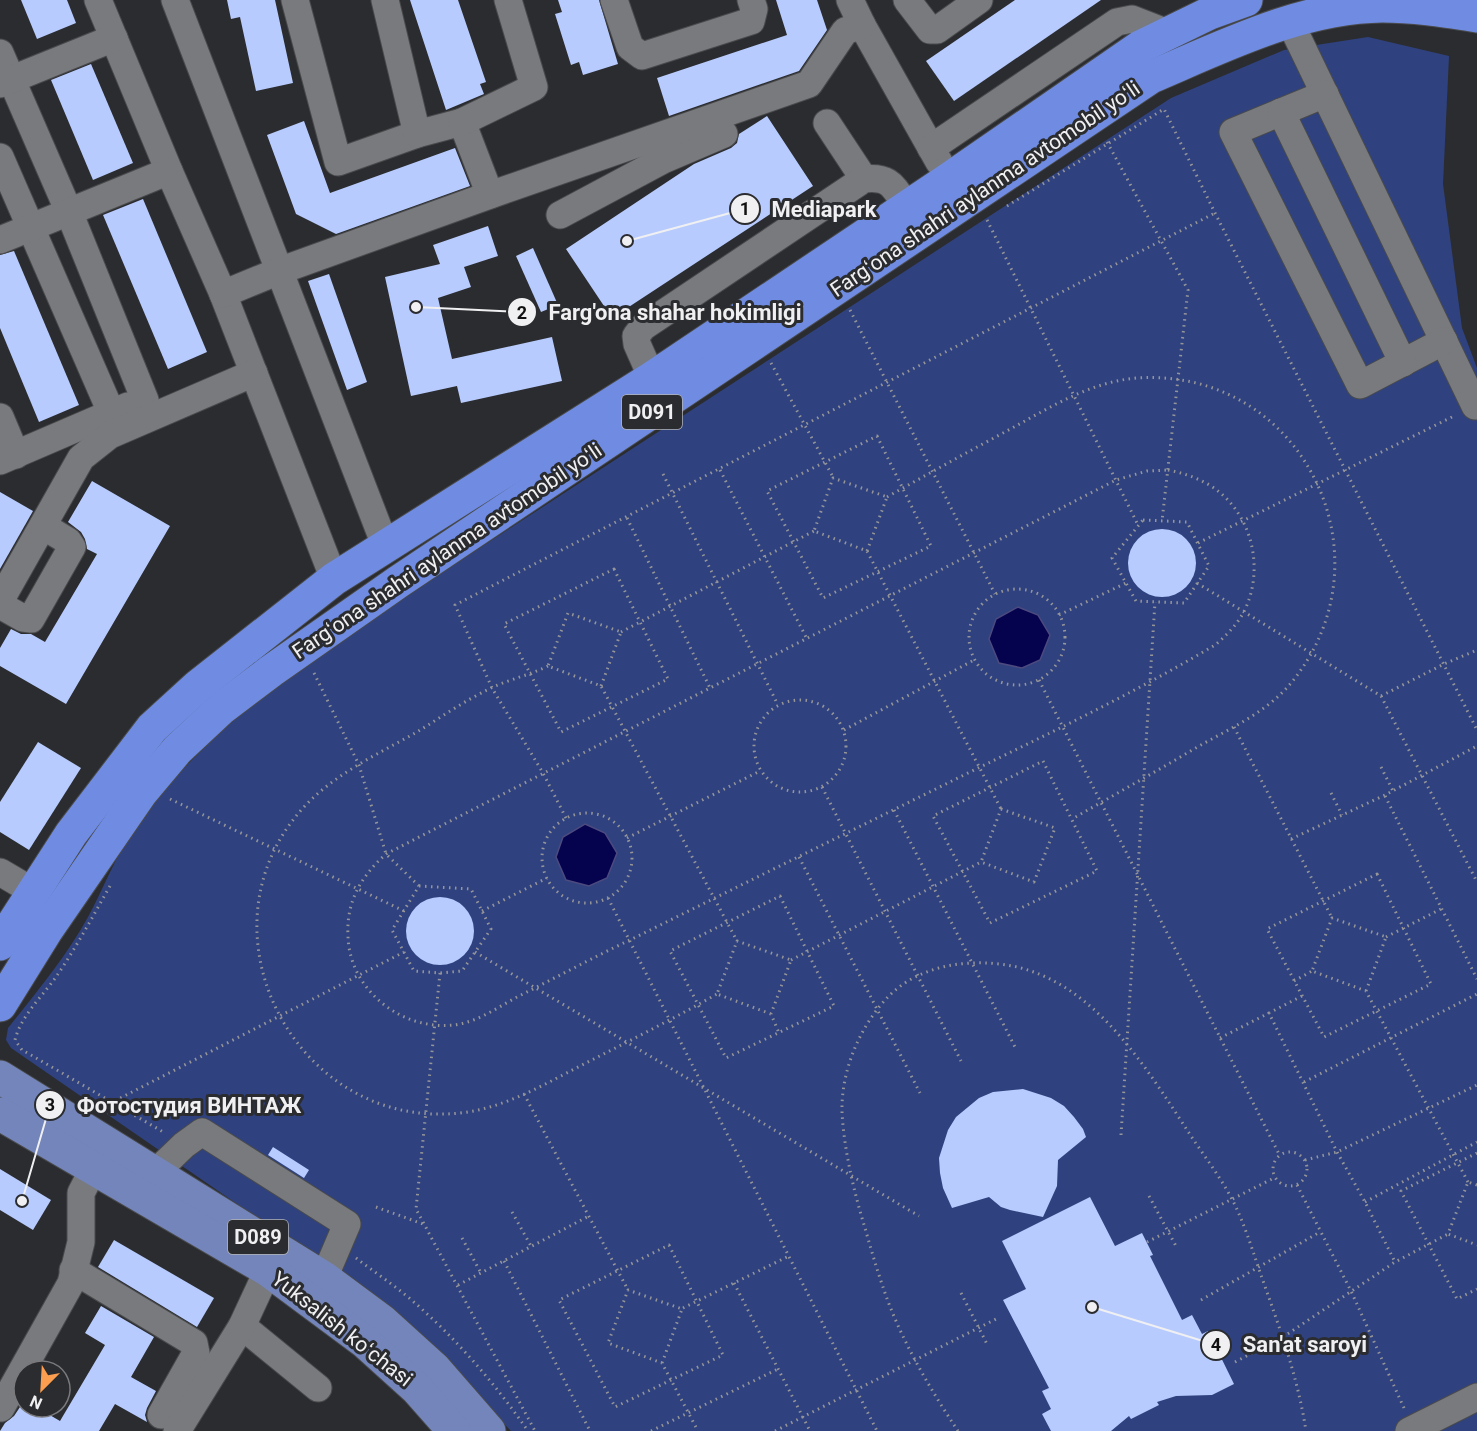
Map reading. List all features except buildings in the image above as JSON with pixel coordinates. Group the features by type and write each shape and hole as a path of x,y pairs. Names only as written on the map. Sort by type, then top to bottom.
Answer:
{"highway":[{"name":"Fargʻona shahri aylanma avtomobil yoʻli","path":"0,1005 46,931 141,793 177,750 222,708 724,346 907,206 1140,47 1210,13 1246,0"},
{"name":"Fargʻona shahri aylanma avtomobil yoʻli","path":"0,944 71,834 152,728 198,686 334,579 385,544 652,378 724,346 838,287 1151,76 1293,14 1381,6 1433,9 1477,16"}],"main road":[{"name":"Yuksalish koʻchasi","path":"0,1077 324,1278 382,1321 435,1369 489,1431"},
{"name":"Yuksalish koʻchasi","path":"0,1114 268,1270 365,1342 417,1389 454,1431"}],"street":[{"path":"98,0 223,294 334,579"},
{"path":"175,0 385,544"},
{"path":"295,0 338,162 417,134 462,122 534,87 508,0"},
{"path":"385,0 417,134"},
{"path":"614,0 630,47 642,56 750,21 754,9 752,0"},
{"path":"907,0 930,30 937,30 979,0"},
{"path":"854,7 949,179"},
{"path":"560,215 660,148 809,84 845,31 854,7"},
{"path":"1293,14 1325,94 1476,405"},
{"path":"931,148 1117,22 1132,19 1168,33"},
{"path":"6,82 114,38"},
{"path":"0,53 6,82 69,212 145,400"},
{"path":"1325,94 1233,132 1360,386 1444,341"},
{"path":"1281,112 1403,363"},
{"path":"462,122 490,195"},
{"path":"827,123 864,179"},
{"path":"223,294 279,271 490,195 660,148 724,134"},
{"path":"0,157 111,412"},
{"path":"0,240 169,171"},
{"path":"652,378 637,344 636,336 643,327 864,179 881,178 889,181 907,206"},
{"path":"0,417 8,458 111,412 252,367"},
{"path":"43,526 68,541 72,547 31,619 23,618 0,603 43,526 81,458 110,435 252,367"},
{"path":"0,872 34,892"},
{"path":"155,1173 184,1145 202,1132 347,1224 324,1278"},
{"path":"1,1407 71,1283 81,1242 81,1193 94,1168"},
{"path":"73,1270 194,1343 195,1353 169,1423"},
{"path":"169,1423 242,1326 268,1270"},
{"path":"242,1326 318,1388"},
{"path":"1412,1430 1477,1397"}],"path":[{"path":"1007,207 1107,142 1164,109 1477,730"},
{"path":"1107,142 1188,290 1162,521"},
{"path":"566,818 543,773 492,688 455,605 1215,213"},
{"path":"987,219 1138,525"},
{"path":"838,287 994,594"},
{"path":"771,363 833,478 887,497"},
{"path":"867,551 887,497 1074,395 1091,388 1125,380 1159,378 1178,380 1227,394 1247,404 1266,418 1299,451 1319,484 1334,535 1336,570 1328,615 1311,654 1289,685 1254,715 1072,819"},
{"path":"1198,543 1476,405"},
{"path":"877,436 902,488 931,546 823,598 767,490 877,436"},
{"path":"720,470 807,639"},
{"path":"1168,470 1196,478 1225,497 1236,510 1251,540 1254,556 1252,590 1244,612 1228,634 1215,645 1063,727 629,940 469,1022 453,1025 420,1023 390,1009 377,999 359,975 351,957 347,932 350,908 357,889 374,865 386,854 1116,480 1147,471 1168,470"},
{"path":"663,474 778,705"},
{"path":"601,686 621,632 814,531 833,478"},
{"path":"627,518 710,688"},
{"path":"1143,520 1162,521 1187,522 1209,566 1184,603 1136,601 1112,558 1143,520"},
{"path":"814,531 867,551 1001,809 1055,828 1034,882 981,862"},
{"path":"614,569 640,622 668,679 561,732 504,624 614,569"},
{"path":"1059,615 1126,583"},
{"path":"1197,583 1381,696 1477,882"},
{"path":"1017,589 1028,590 1049,601 1059,615 1065,632 1062,655 1049,674 1039,680 1028,684 1005,684 985,673 974,660 969,643 972,620 977,610 994,594 1017,589"},
{"path":"1121,1135 1155,602"},
{"path":"621,632 568,613 548,666 531,675 492,688 359,765 328,785 303,808 276,850 261,890 257,936 264,981 279,1016 296,1043 311,1060 348,1088 390,1107 426,1113 459,1113 482,1110 524,1094 717,994 737,941"},
{"path":"1381,696 1444,663 1477,650"},
{"path":"844,731 974,660"},
{"path":"548,666 601,686 737,941 791,960"},
{"path":"313,670 359,765 386,854 418,886 471,889 491,929 462,971 440,973 414,971 392,930 418,886"},
{"path":"1039,680 1279,1154"},
{"path":"790,701 812,702 832,712 844,731 846,742 843,763 831,781 822,787 799,793 777,787 760,771 755,760 754,738 763,718 778,705 790,701"},
{"path":"1234,726 1332,918 1386,937"},
{"path":"1292,839 1385,795 1477,746"},
{"path":"1043,761 1072,819 1097,871 990,923 933,816 1043,761"},
{"path":"1381,767 1393,790"},
{"path":"627,838 760,771"},
{"path":"822,787 961,1061"},
{"path":"1331,793 1342,815"},
{"path":"1385,795 1477,979"},
{"path":"169,798 404,911"},
{"path":"779,1033 771,1014 791,960 981,862 1001,809"},
{"path":"894,810 1015,1047"},
{"path":"587,813 597,814 617,824 627,838 632,852 629,874 617,892 608,898 598,902 576,902 557,892 547,878 542,863 544,842 549,832 566,818 587,813"},
{"path":"799,857 920,1093"},
{"path":"1377,874 1403,928 1431,984 1324,1037 1267,930 1377,874"},
{"path":"482,911 547,878"},
{"path":"113,880 64,966 18,1026 15,1040 22,1050 184,1145"},
{"path":"780,896 807,952 834,1006 726,1058 670,951 780,896"},
{"path":"608,898 877,1431"},
{"path":"1366,991 1386,937 1441,908"},
{"path":"1294,981 1312,971 1332,918"},
{"path":"73,1122 404,952"},
{"path":"476,952 919,1216"},
{"path":"958,1431 915,1360 884,1293 853,1188 842,1111 846,1075 858,1040 876,1009 896,988 917,975 934,969 972,963 991,963 1020,968 1045,978 1076,995 1127,1042 1148,1070 1233,1200 1294,1371 1306,1431"},
{"path":"1312,971 1366,991 1468,1182 1477,1185"},
{"path":"440,973 417,1209 535,1431"},
{"path":"717,994 771,1014"},
{"path":"1304,1082 1477,994"},
{"path":"1220,1038 1302,996"},
{"path":"1269,1013 1337,1152 1395,1262"},
{"path":"1305,1160 1337,1152 1477,1085"},
{"path":"524,1094 628,1290 682,1309"},
{"path":"1365,1202 1477,1142"},
{"path":"1293,1151 1305,1160 1306,1174 1297,1185 1286,1186 1274,1178 1272,1168 1279,1154 1293,1151"},
{"path":"1477,1153 1401,1191 1457,1299 1477,1289"},
{"path":"1147,1242 1274,1178"},
{"path":"1235,1362 1283,1337 1395,1262 1448,1234 1468,1182"},
{"path":"1297,1185 1352,1292 1412,1430"},
{"path":"1149,1196 1177,1248"},
{"path":"376,1206 424,1224"},
{"path":"512,1212 531,1246"},
{"path":"457,1285 589,1216"},
{"path":"1201,1300 1320,1232"},
{"path":"1448,1234 1477,1245"},
{"path":"462,1238 481,1273"},
{"path":"338,1245 408,1298 463,1350 505,1398 528,1431"},
{"path":"669,1245 697,1301 723,1355 615,1407 559,1300 669,1245"},
{"path":"662,1363 682,1309 789,1256"},
{"path":"504,1261 590,1431"},
{"path":"734,1283 810,1431"},
{"path":"628,1290 608,1343 662,1363 698,1431"},
{"path":"961,1293 987,1344"},
{"path":"775,1431 996,1319"},
{"path":"651,1431 778,1369"}],"shaded area":[{"path":"1368,37 1449,56 1443,184 1462,328 1477,368 1477,1431 511,1431 408,1322 11,1048 6,1040 8,1028 70,946 88,917 128,839 174,779 191,761 234,720 289,676 346,635 1171,98 1284,50"},
{"path":"1018,607 1038,615 1050,635 1040,660 1022,668 999,663 989,639 996,619"},
{"path":"585,824 605,833 617,853 607,878 589,886 566,880 556,857 563,837"}],"place":[{"name":"Mediapark","path":"627,241"},
{"name":"Farg'ona shahar hokimligi","path":"416,307"},
{"name":"Фотостудия ВИНТАЖ","path":"22,1201"},
{"name":"San'at saroyi","path":"1092,1307"}]}
